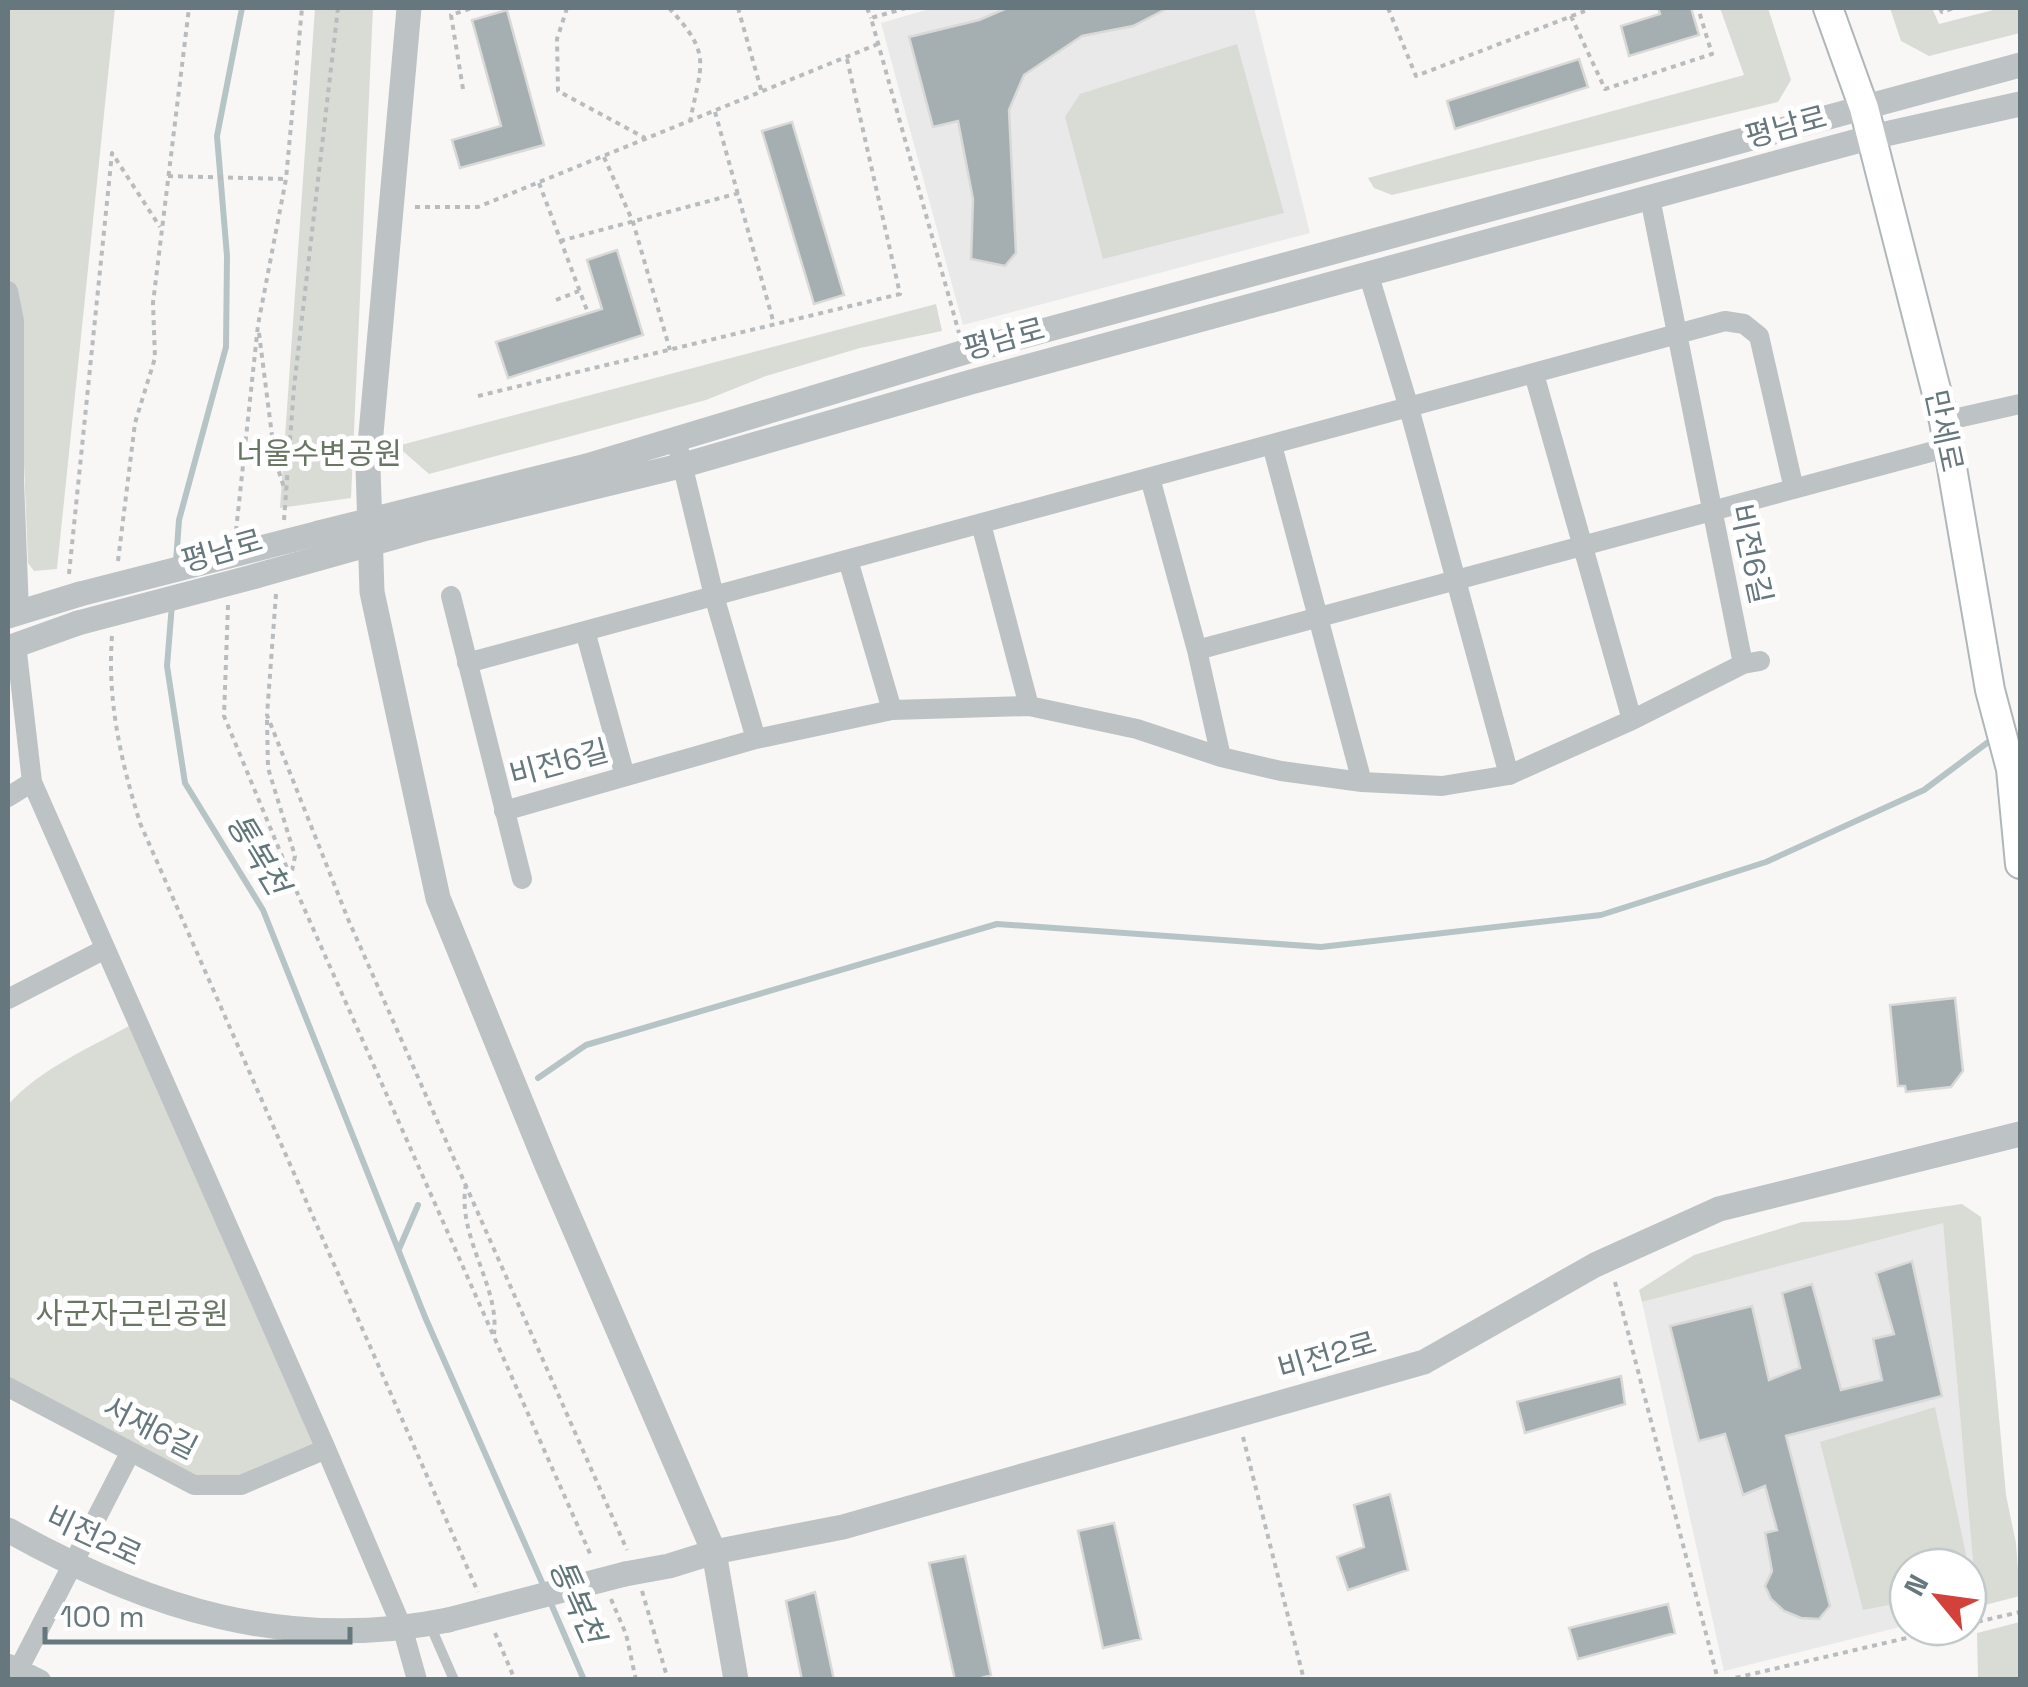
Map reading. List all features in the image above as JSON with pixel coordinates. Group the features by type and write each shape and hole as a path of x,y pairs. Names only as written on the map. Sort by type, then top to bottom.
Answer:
{"main road":[{"name":"만세로","path":"1828,8 1864,108 1947,434 1990,690 2010,769 2020,864"}],"street":[{"path":"409,8 368,467 372,592 438,898 546,1164 714,1552 736,1680"},
{"path":"371,533 964,352 2020,65"},
{"name":"평남로","path":"12,646 267,573 371,533 684,465 990,376 1872,138 2020,104"},
{"name":"비전6길","path":"451,596 504,811 756,739 892,710 1029,706 1137,728 1221,757 1281,771 1362,782 1442,786 1509,775 1751,663 1711,511 1650,198"},
{"path":"1369,276 1509,775"},
{"path":"8,291 14,321 14,613"},
{"path":"467,664 1725,321 1744,324 1759,336 1794,489"},
{"path":"1534,374 1632,720"},
{"path":"1197,650 1794,489 2020,404"},
{"path":"675,440 714,596 756,739"},
{"path":"1272,445 1362,782"},
{"path":"1150,478 1197,650 1221,757"},
{"path":"982,524 1029,706"},
{"name":"평남로","path":"14,613 74,591 319,533 371,533"},
{"path":"848,560 892,710"},
{"path":"585,631 625,776"},
{"path":"12,646 32,782 326,1449 403,1630 417,1680"},
{"path":"8,797 32,782"},
{"path":"504,811 522,879"},
{"path":"8,999 105,949"},
{"name":"비전2로","path":"8,1530 73,1566 174,1606 286,1631 403,1630 714,1552 843,1527 1424,1362 1608,1259 1719,1209 2020,1134"},
{"name":"서재6길","path":"8,1387 194,1485 240,1485 326,1449"},
{"path":"41,1680 13,1670 73,1566 130,1453"}],"lane":[{"path":"439,1622 454,1680"}],"path":[{"path":"118,561 135,423 155,358 153,303 189,8"},
{"path":"235,538 258,325 286,179 302,8"},
{"path":"283,530 296,368 338,8"},
{"path":"463,89 451,16 472,8"},
{"path":"568,8 557,39 558,91 647,139"},
{"path":"668,8 690,30 702,57 690,122"},
{"path":"738,8 762,93"},
{"path":"867,8 964,352"},
{"path":"870,18 906,8"},
{"path":"1388,8 1416,76 1585,11"},
{"path":"1571,16 1605,89 1712,54 1698,8"},
{"path":"1940,8 1942,12 1954,8"},
{"path":"392,207 478,207 878,44"},
{"path":"478,396 900,294 847,59"},
{"path":"715,112 774,325"},
{"path":"74,591 112,153 162,230"},
{"path":"604,156 633,222 670,350"},
{"path":"168,176 286,179"},
{"path":"538,183 588,313"},
{"path":"560,241 739,194"},
{"path":"556,300 579,291"},
{"path":"258,325 275,458 286,496"},
{"path":"267,573 268,768 294,856 291,878"},
{"path":"228,596 224,716 291,878 595,1564"},
{"path":"112,635 114,722 140,823 479,1594"},
{"path":"267,715 348,919 466,1184 656,1631 668,1680"},
{"path":"466,1184 463,1200 476,1259 496,1318 494,1336"},
{"path":"1608,1259 1718,1680"},
{"path":"1238,1415 1304,1680"},
{"path":"611,1599 626,1634 636,1680"},
{"path":"1988,1619 2020,1612"},
{"path":"493,1628 514,1680"},
{"path":"1726,1680 1888,1642"}],"shaded area":[{"path":"933,8 1254,8 1310,233 963,325 881,23"},
{"path":"1943,1222 1972,1547 1888,1547 1888,1630 1724,1671 1642,1302"}],"green space":[{"path":"8,8 115,8 57,569 34,571 28,563 18,316 8,271"},
{"name":"너울수변공원","path":"315,8 373,8 351,498 280,508"},
{"path":"1720,8 1768,8 1791,80 1778,102 1392,195 1374,188 1368,178 1744,75"},
{"path":"1890,8 1932,8 1939,24 2001,8 2020,8 2020,33 1929,56 1901,41"},
{"path":"1237,44 1284,213 1103,259 1065,117 1080,94"},
{"path":"936,304 942,331 860,348 766,376 706,400 429,474 397,446"},
{"name":"사군자근린공원","path":"136,1022 326,1449 241,1485 194,1485 8,1387 8,1105 51,1069"},
{"path":"1962,1204 1981,1217 2006,1495 2016,1543 2020,1596 1988,1604 1988,1547 1972,1547 1943,1223 1642,1302 1639,1290 1694,1255 1802,1222 1849,1220"},
{"path":"1935,1407 1964,1547 1888,1547 1888,1605 1863,1610 1820,1442"},
{"path":"2020,1622 2020,1679 1978,1679 1977,1647 1988,1647 1988,1630"}],"building":[{"path":"1007,8 1168,8 1133,26 1082,36 1024,75 1009,110 1016,253 1005,266 971,259 973,199 958,121 933,127 909,37 979,20"},
{"path":"1658,8 1691,8 1699,35 1629,56 1621,26 1660,14"},
{"path":"507,10 544,145 460,168 452,140 501,126 472,20"},
{"path":"1579,59 1588,87 1455,129 1447,101"},
{"path":"792,122 844,295 814,304 762,131"},
{"path":"617,250 643,335 508,378 496,342 602,309 587,260"},
{"path":"1955,998 1963,1071 1951,1087 1906,1092 1905,1086 1898,1086 1890,1005"},
{"path":"1912,1261 1942,1396 1786,1436 1830,1606 1819,1619 1801,1618 1784,1611 1771,1599 1765,1586 1772,1571 1765,1533 1777,1530 1765,1486 1743,1495 1725,1434 1699,1441 1670,1326 1752,1306 1769,1380 1800,1368 1782,1293 1812,1284 1841,1390 1882,1380 1873,1339 1894,1334 1876,1273"},
{"path":"1621,1376 1625,1404 1525,1433 1517,1402"},
{"path":"1390,1494 1408,1570 1348,1590 1337,1557 1364,1547 1354,1505"},
{"path":"1114,1523 1141,1639 1103,1648 1078,1531"},
{"path":"965,1556 991,1675 955,1680 929,1563"},
{"path":"815,1592 834,1680 802,1680 786,1601"},
{"path":"1668,1604 1675,1633 1578,1659 1569,1628"}],"waterway":[{"name":"통복천","path":"176,562 179,520 226,347 227,256 217,136 242,8"},
{"name":"통복천","path":"172,604 167,666 185,783 263,910 425,1317 544,1587"},
{"path":"538,1078 586,1045 997,924 1321,947 1601,915 1766,862 1924,790 1995,737"},
{"path":"399,1249 418,1205"},
{"name":"통복천","path":"549,1599 584,1680"}]}
